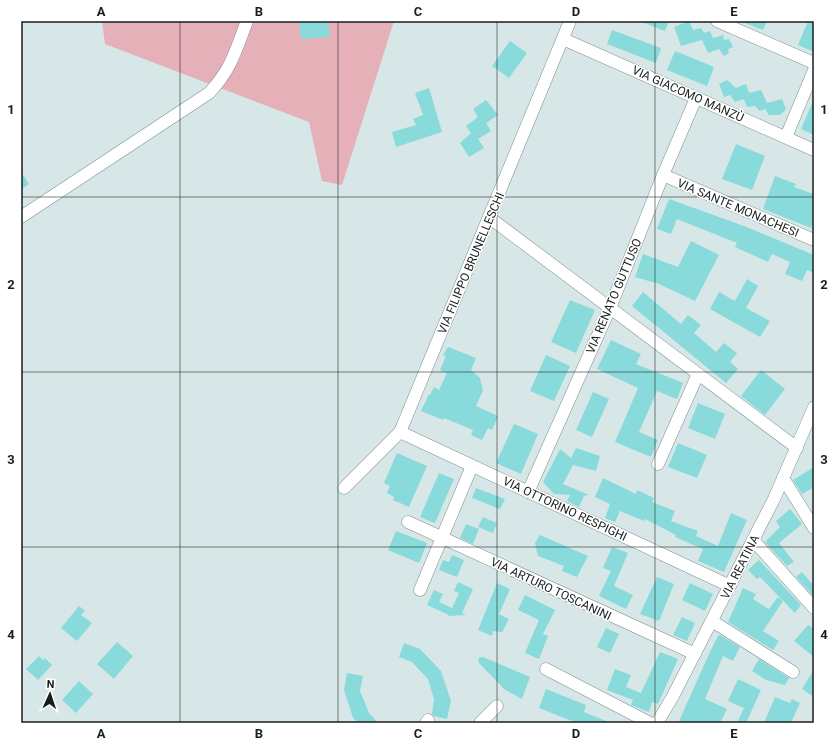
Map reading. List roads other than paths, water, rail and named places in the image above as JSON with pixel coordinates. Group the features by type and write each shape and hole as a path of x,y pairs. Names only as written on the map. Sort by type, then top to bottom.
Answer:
{"street":[{"path":"21,217 209,93 222,79 230,65 247,21"},
{"name":"VIA FILIPPO BRUNELLESCHI","path":"344,488 400,432 490,218 570,21"},
{"path":"717,21 814,63"},
{"name":"VIA GIACOMO MANZÙ","path":"563,39 814,150"},
{"path":"786,137 814,70"},
{"name":"VIA RENATO GUTTUSO","path":"528,492 610,308 663,175 696,98"},
{"name":"VIA SANTE MONACHESI","path":"663,175 814,240"},
{"path":"490,218 797,448"},
{"path":"658,464 698,374"},
{"name":"VIA REATINA","path":"657,723 695,654 774,499 814,407"},
{"name":"VIA OTTORINO RESPIGHI","path":"400,432 730,586"},
{"path":"420,590 472,466"},
{"path":"783,478 814,528"},
{"name":"VIA ARTURO TOSCANINI","path":"408,522 695,654"},
{"path":"753,540 814,608"},
{"path":"712,621 794,672"},
{"path":"546,669 650,723"},
{"path":"480,723 497,706"}]}
